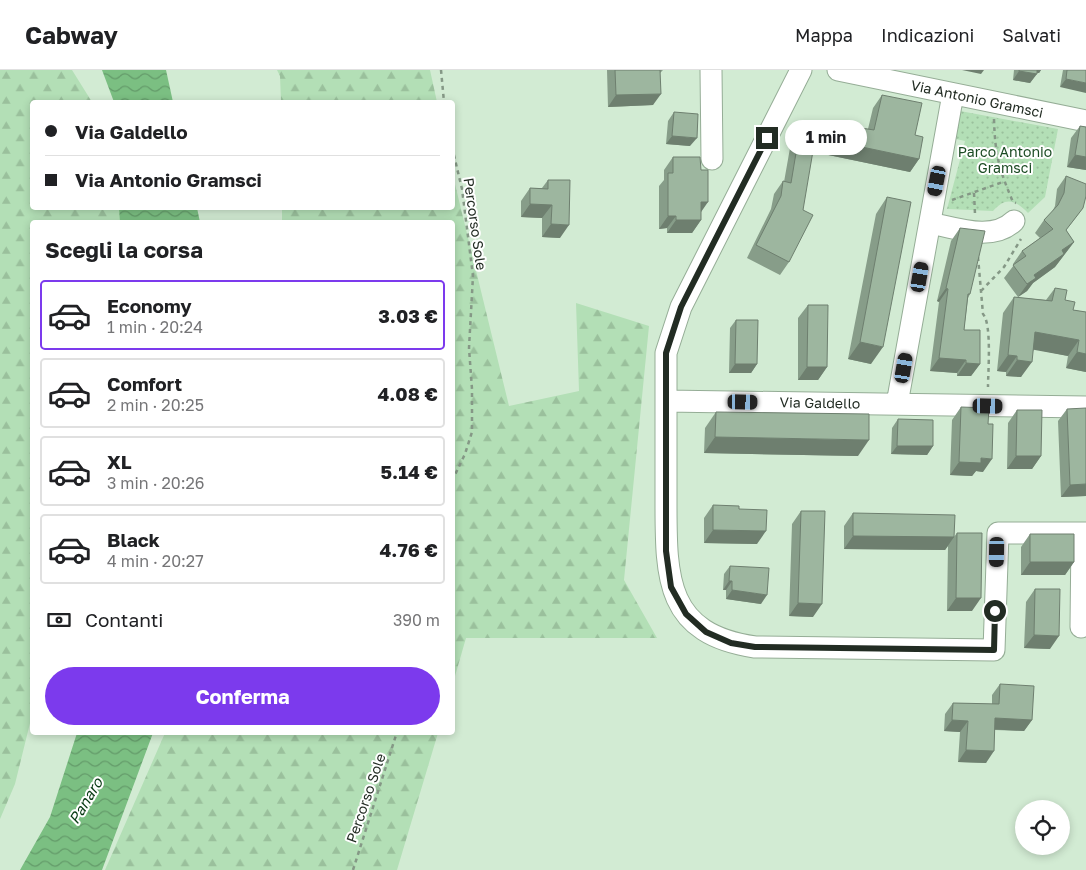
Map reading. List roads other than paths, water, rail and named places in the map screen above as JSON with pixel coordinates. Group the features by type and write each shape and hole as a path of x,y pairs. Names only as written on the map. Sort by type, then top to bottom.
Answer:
{"street":[{"path":"711,70 712,158"},
{"path":"801,70 681,307 666,353 666,551 671,587 686,614 706,632 731,643 755,647 994,650 998,533 1084,533 1082,627"},
{"name":"Via Antonio Gramsci","path":"838,70 1086,121"},
{"path":"897,404 953,94"},
{"path":"930,223 976,232 998,230 1009,226 1018,219"},
{"name":"Via Galdello","path":"666,400 1086,407"}],"water":[{"path":"102,70 166,70 173,100 113,100"},
{"path":"119,210 197,210 200,220 120,220"},
{"name":"Panaro","path":"76,735 152,735 102,870 20,870 50,817"}],"park label":[{"name":"Parco Antonio Gramsci","path":"1005,160"}]}
